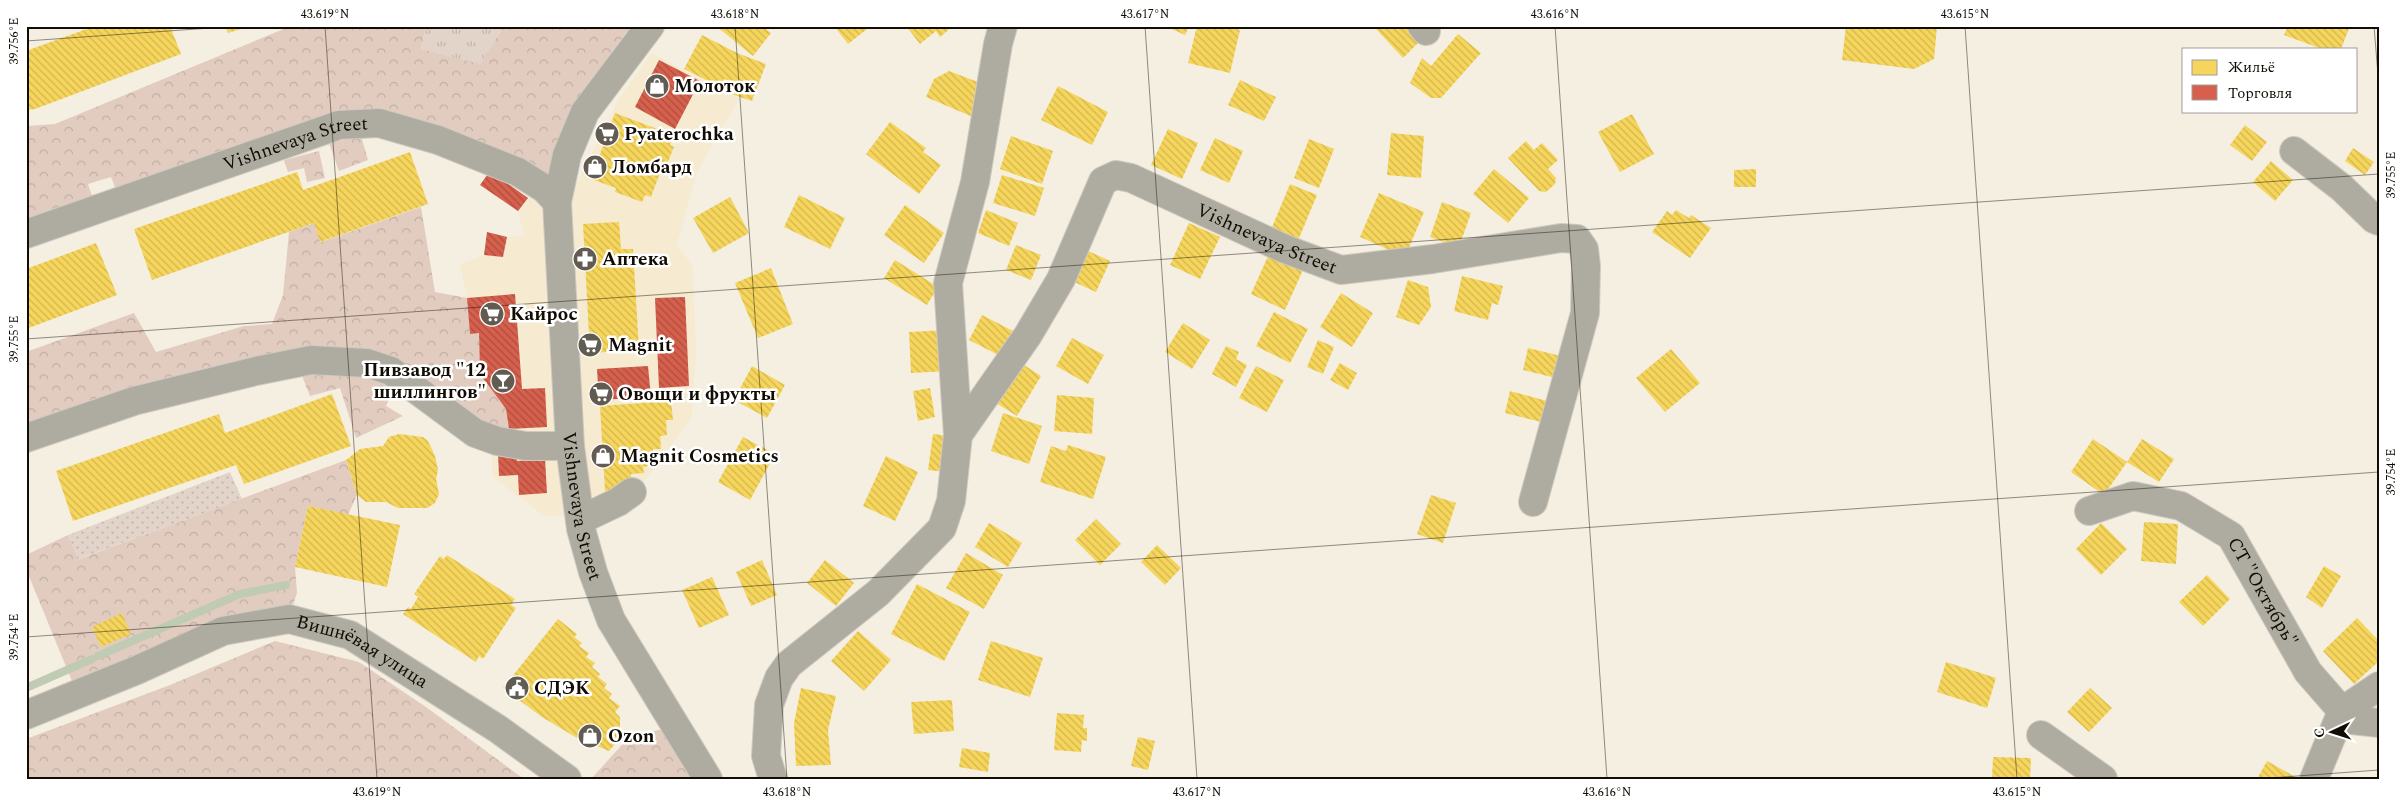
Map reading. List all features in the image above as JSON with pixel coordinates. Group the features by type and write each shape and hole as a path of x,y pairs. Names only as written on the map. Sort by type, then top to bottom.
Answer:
{"street":[{"name":"Vishnevaya Street","path":"650,26 585,112 567,155 557,202 570,446 580,520 593,572 611,620 708,779"},
{"path":"773,779 766,756 768,705 779,678 789,664 878,593 942,528 951,501 958,435 948,284 976,182 998,44 1003,26"},
{"name":"Vishnevaya Street","path":"26,234 339,125 378,122 438,140 510,168 545,189 557,202"},
{"path":"2294,151 2342,188 2374,219 2379,220"},
{"name":"Vishnevaya Street","path":"958,435 1028,335 1061,279 1103,181 1116,175 1131,178 1285,250 1341,270 1433,259 1561,238 1577,240 1584,248 1586,266 1585,313 1533,502"},
{"path":"26,438 134,401 256,371 311,360 368,363 391,371 475,433 497,441 526,446 570,446"},
{"path":"580,520 618,502 632,492"},
{"name":"СТ \"Октябрь\"","path":"2090,511 2134,496 2181,506 2231,536 2308,672 2342,711"},
{"name":"Вишнёвая улица","path":"30,712 223,631 289,619 350,635 498,729 567,779"},
{"path":"2314,779 2342,711 2379,686"},
{"path":"2342,711 2352,720 2379,723"},
{"path":"2041,736 2103,779"}],"shaded area":[{"path":"652,53 739,99 697,172 677,245 693,266 696,353 692,417 629,502 595,516 544,516 493,477 489,424 506,409 480,374 470,334 467,298 460,264 484,255 503,257 507,237 524,236 518,211 528,198 564,209 618,100"}],"green space":[{"path":"291,26 440,26 425,31 421,49 480,64 504,26 631,26 576,100 559,141 554,190 381,113 118,195 111,177 88,184 94,202 26,222 26,126 55,124"},
{"path":"440,26 504,26 480,65 421,49 425,31"},
{"path":"361,136 368,160 339,171 329,143"},
{"path":"319,151 325,178 307,182 304,168 288,172 284,160"},
{"path":"421,207 435,292 467,298 470,334 479,333 480,374 506,409 509,429 478,421 371,354 26,431 26,352 134,313 156,352 244,326 272,324 283,295 289,232 314,223 321,242"},
{"path":"317,373 365,376 394,388 386,406 403,416 356,438 340,388 310,396 302,376"},
{"path":"346,460 357,495 348,515 308,506 295,567 297,593 289,617 76,691 26,569 26,555 68,535 79,559"},
{"path":"230,472 242,499 78,559 68,535"},
{"path":"275,641 359,662 426,707 524,779 26,779 26,739 170,685"},
{"path":"667,728 696,779 591,779 629,737"}],"building: Жильё":[{"path":"95,26 170,26 181,54 35,109 26,110 26,51"},
{"path":"225,26 247,26 247,27 228,33"},
{"path":"716,26 762,26 771,33 753,56"},
{"path":"834,26 871,26 848,44"},
{"path":"906,26 953,26 940,37 936,31 920,44"},
{"path":"1165,26 1189,26 1185,35"},
{"path":"1197,26 1224,26 1240,30 1230,73 1188,63"},
{"path":"1379,26 1406,26 1420,41 1403,58 1376,29"},
{"path":"1846,26 1937,26 1934,59 1914,69 1842,60"},
{"path":"2288,26 2350,26 2341,48 2319,48 2284,35"},
{"path":"1458,34 1481,53 1441,98 1431,98 1410,83 1422,58 1431,66"},
{"path":"702,35 737,53 766,64 752,101 728,93 732,82 724,79 720,87 684,69"},
{"path":"949,71 983,84 973,117 926,97 934,79"},
{"path":"1240,80 1276,97 1264,121 1228,105"},
{"path":"1058,86 1108,112 1092,145 1041,120"},
{"path":"615,113 673,135 670,145 674,147 663,174 660,173 651,197 645,195 642,202 615,192 616,188 591,179"},
{"path":"1632,114 1654,154 1620,172 1598,132"},
{"path":"890,122 926,148 923,152 941,165 919,194 866,154"},
{"path":"2245,125 2267,142 2252,161 2230,145"},
{"path":"1168,129 1198,143 1182,179 1151,165"},
{"path":"1391,133 1424,136 1421,178 1387,175"},
{"path":"1011,136 1053,151 1042,184 1000,169"},
{"path":"1215,138 1243,151 1229,183 1200,170"},
{"path":"1309,139 1334,149 1319,188 1294,178"},
{"path":"1526,141 1534,150 1542,143 1558,160 1548,169 1556,178 1555,184 1546,192 1539,191 1508,158"},
{"path":"2353,148 2374,162 2365,175 2345,161"},
{"path":"410,152 428,204 320,242 314,223 152,280 134,229 297,172 303,190"},
{"path":"2271,161 2293,180 2275,201 2253,182"},
{"path":"1494,169 1529,198 1508,223 1473,194"},
{"path":"1756,169 1756,187 1734,187 1734,170"},
{"path":"1002,175 1044,188 1035,216 993,203"},
{"path":"1290,184 1317,195 1297,243 1270,232"},
{"path":"1379,193 1424,212 1405,257 1360,237"},
{"path":"799,195 845,218 830,249 784,227"},
{"path":"730,197 749,233 713,253 693,218"},
{"path":"1442,202 1471,213 1459,247 1430,237"},
{"path":"905,205 944,233 924,263 884,235"},
{"path":"986,210 1018,223 1009,246 978,233"},
{"path":"1676,210 1689,218 1691,215 1711,228 1690,258 1652,232 1667,211 1672,215"},
{"path":"619,222 621,249 633,249 639,350 590,353 583,224"},
{"path":"1189,223 1220,237 1200,279 1170,265"},
{"path":"96,243 117,295 26,329 26,269"},
{"path":"1016,245 1041,255 1031,280 1006,270"},
{"path":"1086,250 1110,261 1096,292 1072,281"},
{"path":"1269,254 1303,270 1285,310 1251,294"},
{"path":"895,260 938,287 927,305 884,278"},
{"path":"771,268 793,324 758,338 735,283"},
{"path":"1462,276 1503,286 1498,305 1492,303 1488,320 1454,311"},
{"path":"1408,280 1428,287 1431,307 1419,325 1396,317"},
{"path":"1341,293 1373,313 1352,347 1320,327"},
{"path":"1274,312 1308,329 1290,363 1256,346"},
{"path":"982,315 1017,333 1004,358 969,340"},
{"path":"1183,323 1210,340 1192,369 1165,352"},
{"path":"947,330 949,371 911,373 909,332"},
{"path":"1072,338 1104,355 1088,384 1056,366"},
{"path":"1318,340 1334,347 1323,374 1307,367"},
{"path":"1226,346 1239,352 1236,359 1247,365 1236,387 1212,374"},
{"path":"1528,348 1565,357 1560,379 1523,370"},
{"path":"1671,349 1700,383 1665,412 1636,378"},
{"path":"1021,363 1041,376 1017,416 996,403"},
{"path":"1340,363 1357,373 1348,390 1330,380"},
{"path":"752,366 785,385 767,418 734,400"},
{"path":"1256,366 1284,380 1267,412 1239,398"},
{"path":"930,388 935,417 918,421 913,391"},
{"path":"1510,391 1547,401 1541,422 1505,413"},
{"path":"332,394 351,446 244,484 236,465 73,521 56,471 219,414 225,433"},
{"path":"1057,395 1094,398 1092,434 1054,431"},
{"path":"671,401 673,420 666,420 667,435 660,436 661,449 653,449 654,465 643,467 644,473 631,474 632,488 605,491 600,406"},
{"path":"1003,413 1042,426 1029,464 991,451"},
{"path":"399,434 423,437 428,441 435,456 438,470 436,479 439,494 435,503 427,508 398,508 386,502 366,502 357,495 346,460 360,449 383,446 389,437"},
{"path":"933,434 950,436 945,472 928,470"},
{"path":"743,437 775,454 750,500 718,482"},
{"path":"2093,439 2127,462 2104,495 2071,472"},
{"path":"2142,439 2174,459 2159,482 2127,462"},
{"path":"1068,445 1106,457 1093,499 1040,482 1051,446 1066,451"},
{"path":"886,456 918,472 895,521 863,506"},
{"path":"1431,495 1456,503 1443,543 1417,534"},
{"path":"308,506 400,525 387,587 295,567"},
{"path":"1096,519 1121,544 1100,565 1075,540"},
{"path":"2144,522 2178,524 2176,564 2141,561"},
{"path":"989,523 1022,543 1008,567 975,547"},
{"path":"2101,523 2127,549 2101,575 2076,549"},
{"path":"1157,545 1181,568 1165,585 1141,562"},
{"path":"966,553 1003,575 984,609 946,588"},
{"path":"447,555 515,599 511,605 516,608 483,659 479,656 476,662 403,614 408,607 411,609 418,597 432,606 414,594 440,556 444,559"},
{"path":"762,560 777,595 751,606 736,572"},
{"path":"825,560 854,583 836,606 807,583"},
{"path":"2324,566 2341,576 2322,608 2306,597"},
{"path":"2207,575 2230,599 2203,626 2179,602"},
{"path":"712,577 729,615 699,628 682,590"},
{"path":"917,584 970,612 944,661 891,634"},
{"path":"122,613 131,634 101,647 92,627"},
{"path":"2357,618 2379,641 2379,661 2354,684 2323,651"},
{"path":"558,619 577,634 574,637 582,643 579,646 589,653 586,657 595,663 592,667 600,674 598,677 607,684 604,688 612,694 609,698 620,706 615,712 620,717 620,729 616,734 621,737 609,751 577,738 542,717 503,688"},
{"path":"858,631 891,660 864,691 831,661"},
{"path":"991,641 1043,658 1030,697 978,680"},
{"path":"1946,662 1996,678 1987,708 1937,692"},
{"path":"801,688 836,696 828,730 831,765 796,766 794,723"},
{"path":"2090,688 2112,708 2089,732 2067,712"},
{"path":"952,700 954,731 914,734 911,702"},
{"path":"1057,713 1084,715 1083,728 1087,728 1087,741 1082,740 1081,752 1054,750"},
{"path":"1138,737 1155,741 1148,770 1131,766"},
{"path":"962,748 990,753 988,772 959,767"},
{"path":"1993,757 2031,758 2030,779 1992,779"},
{"path":"2267,761 2299,779 2257,779"}],"building: Торговля":[{"path":"659,60 700,81 675,129 635,107"},
{"path":"490,171 528,198 518,211 480,185"},
{"path":"487,232 507,237 503,257 484,255"},
{"name":"Пивзавод \"12 шиллингов\"","path":"515,294 522,389 545,388 547,427 509,429 506,409 480,374 479,333 470,334 467,298"},
{"path":"685,297 689,386 659,388 655,298"},
{"path":"648,366 651,397 599,400 597,369"},
{"path":"516,452 517,461 545,459 547,493 519,495 518,475 499,476 498,453"}],"waterway":[{"path":"98,656 240,594 286,585"},
{"path":"26,688 92,659"}],"place":[{"name":"Молоток","path":"657,86"},
{"name":"Pyaterochka","path":"607,134"},
{"name":"Ломбард","path":"595,167"},
{"name":"Аптека","path":"585,259"},
{"name":"Кайрос","path":"492,314"},
{"name":"Magnit","path":"590,345"},
{"name":"Пивзавод \"12 шиллингов\"","path":"503,381"},
{"name":"Овощи и фрукты","path":"601,394"},
{"name":"Magnit Cosmetics","path":"603,456"},
{"name":"СДЭК","path":"517,688"},
{"name":"Ozon","path":"590,736"}]}
